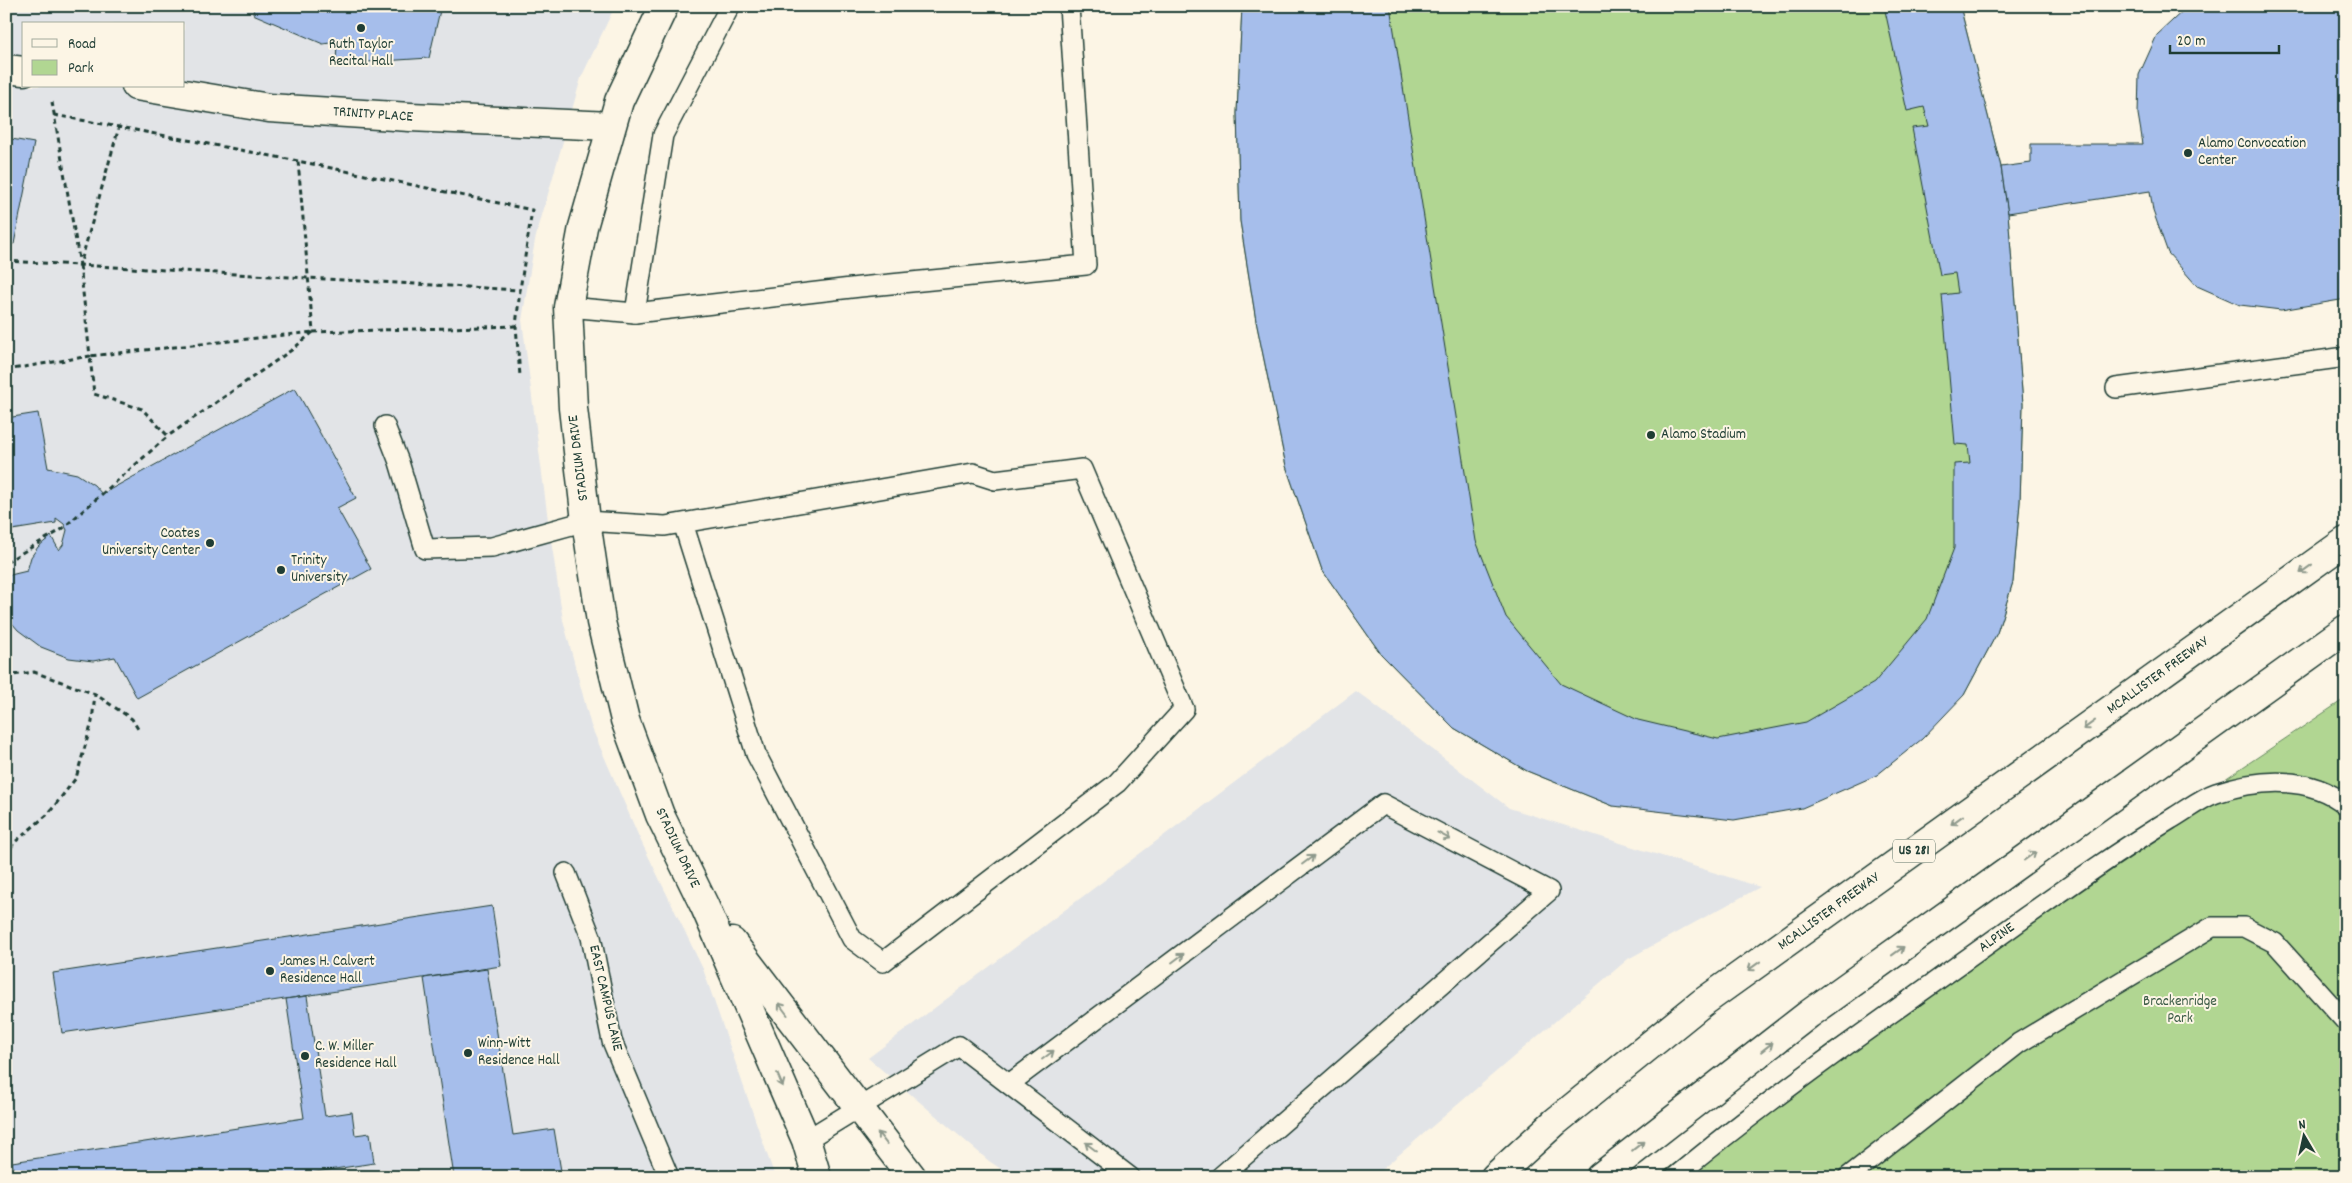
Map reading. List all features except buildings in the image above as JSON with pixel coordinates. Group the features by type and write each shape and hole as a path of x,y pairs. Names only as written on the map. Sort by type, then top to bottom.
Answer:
{"main road":[{"name":"STADIUM DRIVE","path":"664,6 618,101 583,227 568,306 573,408 586,521 601,622 625,720 660,816 705,907 806,1140 817,1177"},
{"path":"6,69 22,71"},
{"name":"TRINITY PLACE","path":"148,88 269,108 410,117 611,126"},
{"name":"MCALLISTER FREEWAY","path":"1495,1177 1555,1122 1702,1003 2346,541"},
{"path":"1600,1177 1809,1014 2346,629"},
{"name":"STADIUM DRIVE","path":"705,907 912,1177"}],"lane":[{"path":"635,313 663,135 730,6"},
{"path":"568,306 635,313 860,287 1086,265 1069,6"},
{"path":"2116,388 2346,357"},
{"path":"385,426 399,462 425,549 492,547 586,521 665,526 973,473 995,480 1082,469 1184,709 1117,783 883,962 852,939 756,754 683,523"},
{"name":"ALPINE","path":"1675,1177 1758,1110 2117,851 2213,794 2240,786 2270,781 2299,784 2332,794 2346,805"},
{"path":"1009,1084 1384,804 1549,891 1220,1177"},
{"name":"EAST CAMPUS LANE","path":"566,873 591,937 612,1041 669,1177"},
{"path":"1848,1177 2019,1043 2212,927 2244,927 2275,943 2346,1022"},
{"path":"806,1140 959,1046 1130,1177"}],"path":[{"path":"52,102 80,265 94,394 142,409 168,436"},
{"path":"54,114 298,161 532,210 516,326 520,376"},
{"path":"80,265 119,127"},
{"path":"298,161 313,332"},
{"path":"6,261 520,290"},
{"path":"6,370 90,356 313,332 516,326"},
{"path":"6,562 61,530 168,436 293,349 313,332"},
{"path":"6,676 34,672 95,694 132,719 138,728"},
{"path":"6,856 14,843 50,813 76,778 92,722 95,694"}],"shaded area":[{"name":"Trinity University","path":"6,6 615,6 581,78 535,240 522,320 548,520 563,620 591,726 639,837 703,969 775,1177 6,1177"},
{"path":"1356,691 1509,808 1760,887 1628,959 1373,1177 1013,1177 989,1161 868,1058"}],"green space":[{"name":"Alamo Stadium","path":"1242,6 1960,6 2001,167 2008,213 2023,404 2020,502 2013,582 1997,633 1964,695 1613,806 1527,771 1454,728 1381,654 1322,570 1286,466 1256,321 1240,221 1237,113"},
{"name":"Brackenridge Park","path":"2346,698 2346,1177 1657,1177 1828,1045"}],"place":[{"name":"Ruth Taylor Recital Hall","path":"361,28"},
{"name":"Alamo Convocation Center","path":"2188,153"},
{"name":"Alamo Stadium","path":"1651,435"},
{"name":"Coates University Center","path":"210,543"},
{"name":"Trinity University","path":"281,570"},
{"name":"James H. Calvert Residence Hall","path":"270,971"},
{"name":"Winn-Witt Residence Hall","path":"468,1053"},
{"name":"C. W. Miller Residence Hall","path":"305,1056"}]}
